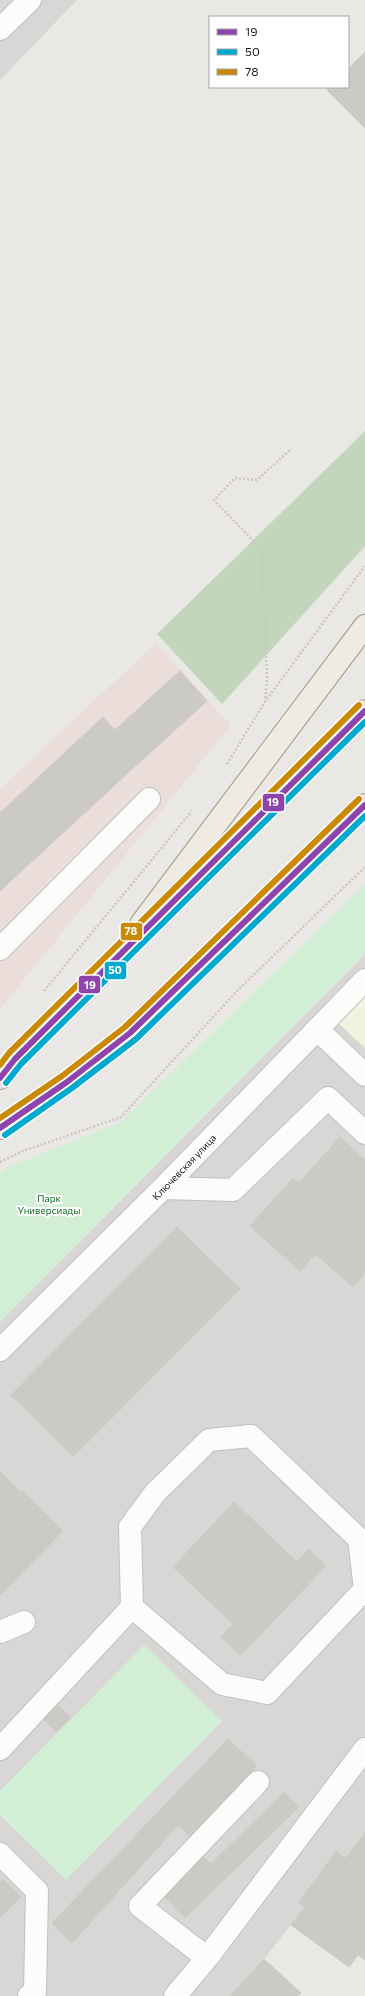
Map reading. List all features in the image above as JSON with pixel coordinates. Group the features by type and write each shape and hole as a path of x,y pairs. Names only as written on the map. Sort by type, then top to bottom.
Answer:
{"highway":[{"path":"0,1078 15,1059 365,711"},
{"path":"0,1128 67,1082 130,1033 365,805"}],"main road":[{"path":"106,970 365,626"}],"street":[{"path":"0,29 30,0"},
{"path":"0,949 149,799"},
{"name":"Ключевская улица","path":"0,1350 163,1188 365,980"},
{"path":"317,1028 365,1075"},
{"path":"163,1188 233,1190 328,1098 365,1133"},
{"path":"0,1749 132,1607 130,1527 155,1493 209,1440 251,1436 359,1539 365,1589 267,1693 222,1684 132,1607"},
{"path":"0,1632 24,1622"},
{"path":"175,1996 208,1958 365,1749"},
{"path":"208,1958 140,1906 258,1782"},
{"path":"0,1854 37,1891 35,1992 29,1996"}],"path":[{"path":"264,703 267,678 262,550 214,500 235,478 257,480 291,449"},
{"path":"226,766 264,703 365,566"},
{"path":"42,994 193,809"},
{"path":"0,1162 23,1150 121,1117 238,990 365,867"}],"shaded area":[{"path":"0,0 77,0 0,80"},
{"path":"365,431 365,546 222,704 157,634"},
{"path":"156,643 231,725 0,1009 0,789"},
{"path":"365,954 365,1833 346,1858 336,1851 299,1902 305,1907 264,1959 230,1996 0,1996 0,1322"},
{"path":"365,996 365,1048 338,1023"}],"green space":[{"name":"Парк Универсиады","path":"365,884 365,953 0,1322 0,1174 8,1167 121,1122"},
{"path":"144,1645 222,1721 66,1880 0,1815 0,1791"}],"building":[{"path":"365,52 365,128 327,90 329,88 349,88 349,68"},
{"path":"180,671 207,701 142,760 115,730"},
{"path":"103,717 142,760 0,891 0,813"},
{"path":"340,1137 365,1160 365,1273 353,1287 315,1254 300,1271 250,1226 293,1178 299,1183"},
{"path":"177,1227 240,1289 73,1457 11,1395"},
{"path":"0,1471 20,1492 22,1490 63,1531 0,1595"},
{"path":"234,1502 297,1562 309,1549 326,1566 240,1656 221,1637 233,1624 173,1567"},
{"path":"56,1703 71,1718 56,1732 42,1718"},
{"path":"228,1739 257,1766 190,1836 178,1825 72,1943 52,1923"},
{"path":"284,1792 299,1807 185,1918 162,1894 202,1855 211,1864"},
{"path":"365,1833 365,1872 346,1858"},
{"path":"336,1851 365,1872 365,1960 358,1955 349,1967 291,1925 305,1907 299,1902"},
{"path":"3,1879 21,1897 0,1917 0,1882"},
{"path":"264,1959 301,1993 298,1996 230,1996"}],"transit line":[{"name":"78","path":"0,1065 9,1053 359,705"},
{"name":"19","path":"0,1078 15,1059 365,711"},
{"name":"50","path":"6,1083 21,1064 365,722"},
{"name":"78","path":"0,1118 62,1076 125,1027 359,799"},
{"name":"19","path":"0,1128 67,1082 130,1033 365,805"},
{"name":"50","path":"5,1135 72,1088 136,1039 365,816"}]}
